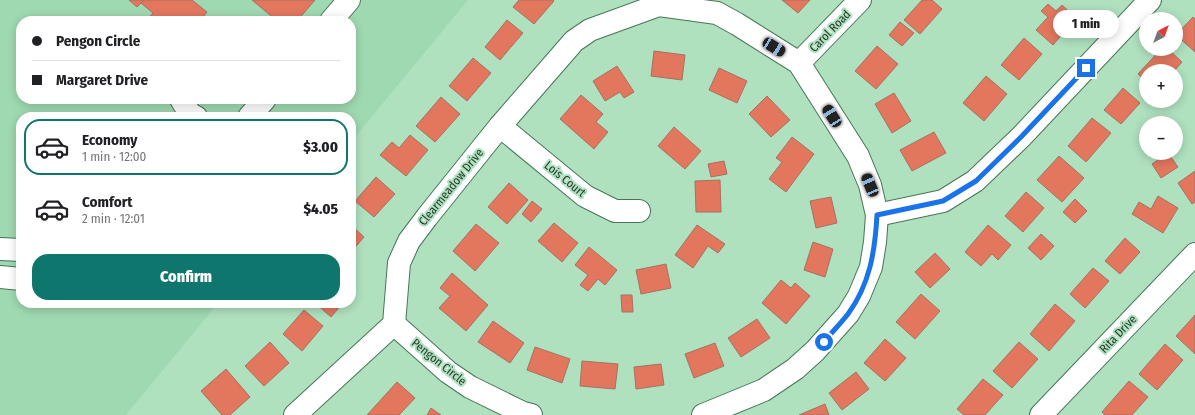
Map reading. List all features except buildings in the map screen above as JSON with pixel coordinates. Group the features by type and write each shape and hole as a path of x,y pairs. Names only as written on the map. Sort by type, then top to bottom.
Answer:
{"street":[{"path":"335,16 349,0"},
{"name":"Carol Road","path":"799,63 860,0"},
{"path":"877,215 943,201 976,181 1021,137 1150,0"},
{"path":"659,2 717,13 799,63 858,156 870,185 877,215 871,268 859,296 843,319 815,351 795,369 764,390 703,415"},
{"name":"Clearmeadow Drive","path":"394,324 399,263 409,241 427,216 500,126 574,42 590,30 659,2"},
{"path":"253,112 261,104"},
{"name":"Lois Court","path":"500,126 585,196 615,211 639,211"},
{"path":"0,249 16,250"},
{"name":"Rita Drive","path":"1041,415 1195,254"},
{"path":"0,277 16,279"},
{"path":"295,415 394,324"},
{"name":"Pengon Circle","path":"394,324 448,372 470,387 523,413 531,415"}],"shaded area":[{"path":"0,0 468,0 356,136 356,112 16,112 16,308 214,308 126,415 0,415"}],"route":[{"path":"824,342 848,314 859,296 871,268 877,215 943,201 976,181 1021,137 1086,68"}]}
